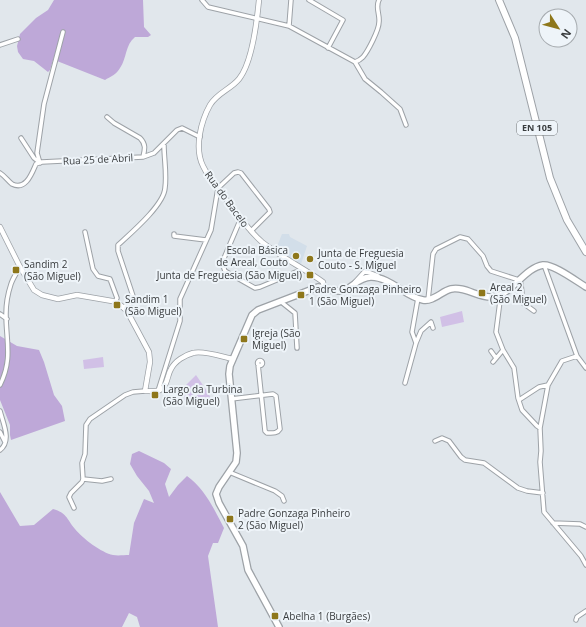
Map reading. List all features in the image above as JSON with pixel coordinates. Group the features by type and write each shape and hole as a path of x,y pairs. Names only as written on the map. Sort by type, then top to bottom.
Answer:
{"main road":[{"name":"EN 105","path":"499,0 515,38 550,178 558,201 567,220 586,252"},
{"path":"279,627 248,570 243,546 218,503 216,494 236,462 237,453 229,374 230,366 252,315 258,310 280,301 321,287 339,291 346,289 359,280 370,277 382,279 418,298 428,300 450,289 457,288 488,297 498,296 535,268 544,265 552,266 586,287"}],"street":[{"path":"202,0 208,7 289,26 355,62 364,79 400,109 406,125"},
{"name":"Rua do Bacelo","path":"259,0 257,19 248,62 243,74 233,85 215,98 211,103 203,122 200,137 201,161 203,167 251,231 264,243 323,282 321,287"},
{"path":"289,26 291,0"},
{"path":"309,0 343,20 328,48"},
{"path":"355,62 365,55 379,26 377,6 379,0"},
{"path":"40,163 37,153 44,104 63,32"},
{"path":"0,45 18,39"},
{"path":"107,117 143,141 145,145 143,157"},
{"name":"Rua 25 de Abril","path":"40,163 143,157 154,153 164,145 177,130 182,128 200,137"},
{"path":"21,138 34,158 40,163"},
{"path":"123,307 131,304 134,299 118,251 118,245 143,222 163,197 166,189 164,145"},
{"path":"0,173 12,184 21,185 27,182 36,164 40,163"},
{"path":"158,391 180,321 180,299 211,230 218,188 234,173 241,173 270,212 251,231"},
{"path":"241,218 222,263 225,271 255,288 303,269"},
{"path":"0,227 20,267 34,290 42,295 58,299 77,295 115,302 127,311 149,352 150,362 145,391"},
{"path":"86,232 93,269 98,276 110,279 117,298 115,302"},
{"path":"174,234 174,236 206,240"},
{"path":"428,300 433,254 436,249 460,237 468,239 483,256 491,271 519,280 521,284 523,304 534,311"},
{"path":"544,265 577,356 586,368"},
{"path":"0,385 8,360 6,314 11,283 20,267"},
{"path":"498,296 500,301 496,332 503,350 514,368 522,410 540,428"},
{"path":"416,343 412,332 418,298"},
{"path":"280,301 295,312 297,348"},
{"path":"0,314 6,319"},
{"path":"405,383 416,343 421,331 431,322 432,328"},
{"path":"493,362 503,350"},
{"path":"491,351 496,358"},
{"path":"74,508 70,497 71,493 84,478 82,463 85,454 86,425 90,419 125,395 133,392 158,391 165,386 171,369 176,362 193,353 199,352 233,359"},
{"path":"577,356 562,361 548,385 540,428 540,462 544,512 581,556 586,566"},
{"path":"231,399 261,395 273,394 276,396 280,429 276,433 267,433 265,431 261,395 258,364"},
{"path":"519,400 539,387 548,385"},
{"path":"0,411 6,436 6,443 0,450"},
{"path":"0,432 6,443"},
{"path":"435,441 442,438 449,441 461,457 466,460 484,464 518,488 543,493"},
{"path":"229,472 275,491 282,496 284,501"},
{"path":"84,478 102,481 111,479"},
{"path":"553,523 580,524 586,526"},
{"path":"576,620 577,617 586,610"}],"shaded area":[{"path":"54,0 143,0 144,27 151,35 148,37 135,37 129,44 119,70 105,80 57,61 65,31 62,31 50,70 48,72 34,61 23,59 18,52 17,46 20,34 36,18 48,10"},
{"name":"Escola Básica de Areal, Couto","path":"282,234 289,234 290,237 307,246 301,264 276,249"},
{"path":"462,311 464,322 442,327 440,317"},
{"path":"0,336 17,346 39,350 54,395 62,406 65,421 11,440 10,425 0,400"},
{"path":"103,357 104,367 84,369 83,360"},
{"path":"196,375 209,394 211,400 189,406 184,399 186,385"},
{"path":"139,451 164,463 171,469 165,484 169,497 187,476 193,481 204,493 224,528 218,543 213,543 208,556 218,627 140,627 137,617 129,613 122,627 0,627 0,492 20,526 34,525 53,509 64,514 78,533 98,548 108,554 129,555 134,523 144,499 154,503 149,491 130,464 132,454"}],"place":[{"name":"Escola Básica de Areal, Couto","path":"296,256"},
{"name":"Junta de Freguesia Couto - S. Miguel","path":"310,259"},
{"name":"Sandim 2 (São Miguel)","path":"16,270"},
{"name":"Junta de Freguesia (São Miguel)","path":"310,275"},
{"name":"Areal 2 (São Miguel)","path":"482,293"},
{"name":"Padre Gonzaga Pinheiro 1 (São Miguel)","path":"301,295"},
{"name":"Sandim 1 (São Miguel)","path":"117,305"},
{"name":"Igreja (São Miguel)","path":"244,339"},
{"name":"Largo da Turbina (São Miguel)","path":"155,395"},
{"name":"Padre Gonzaga Pinheiro 2 (São Miguel)","path":"230,519"},
{"name":"Abelha 1 (Burgães)","path":"275,616"}]}
